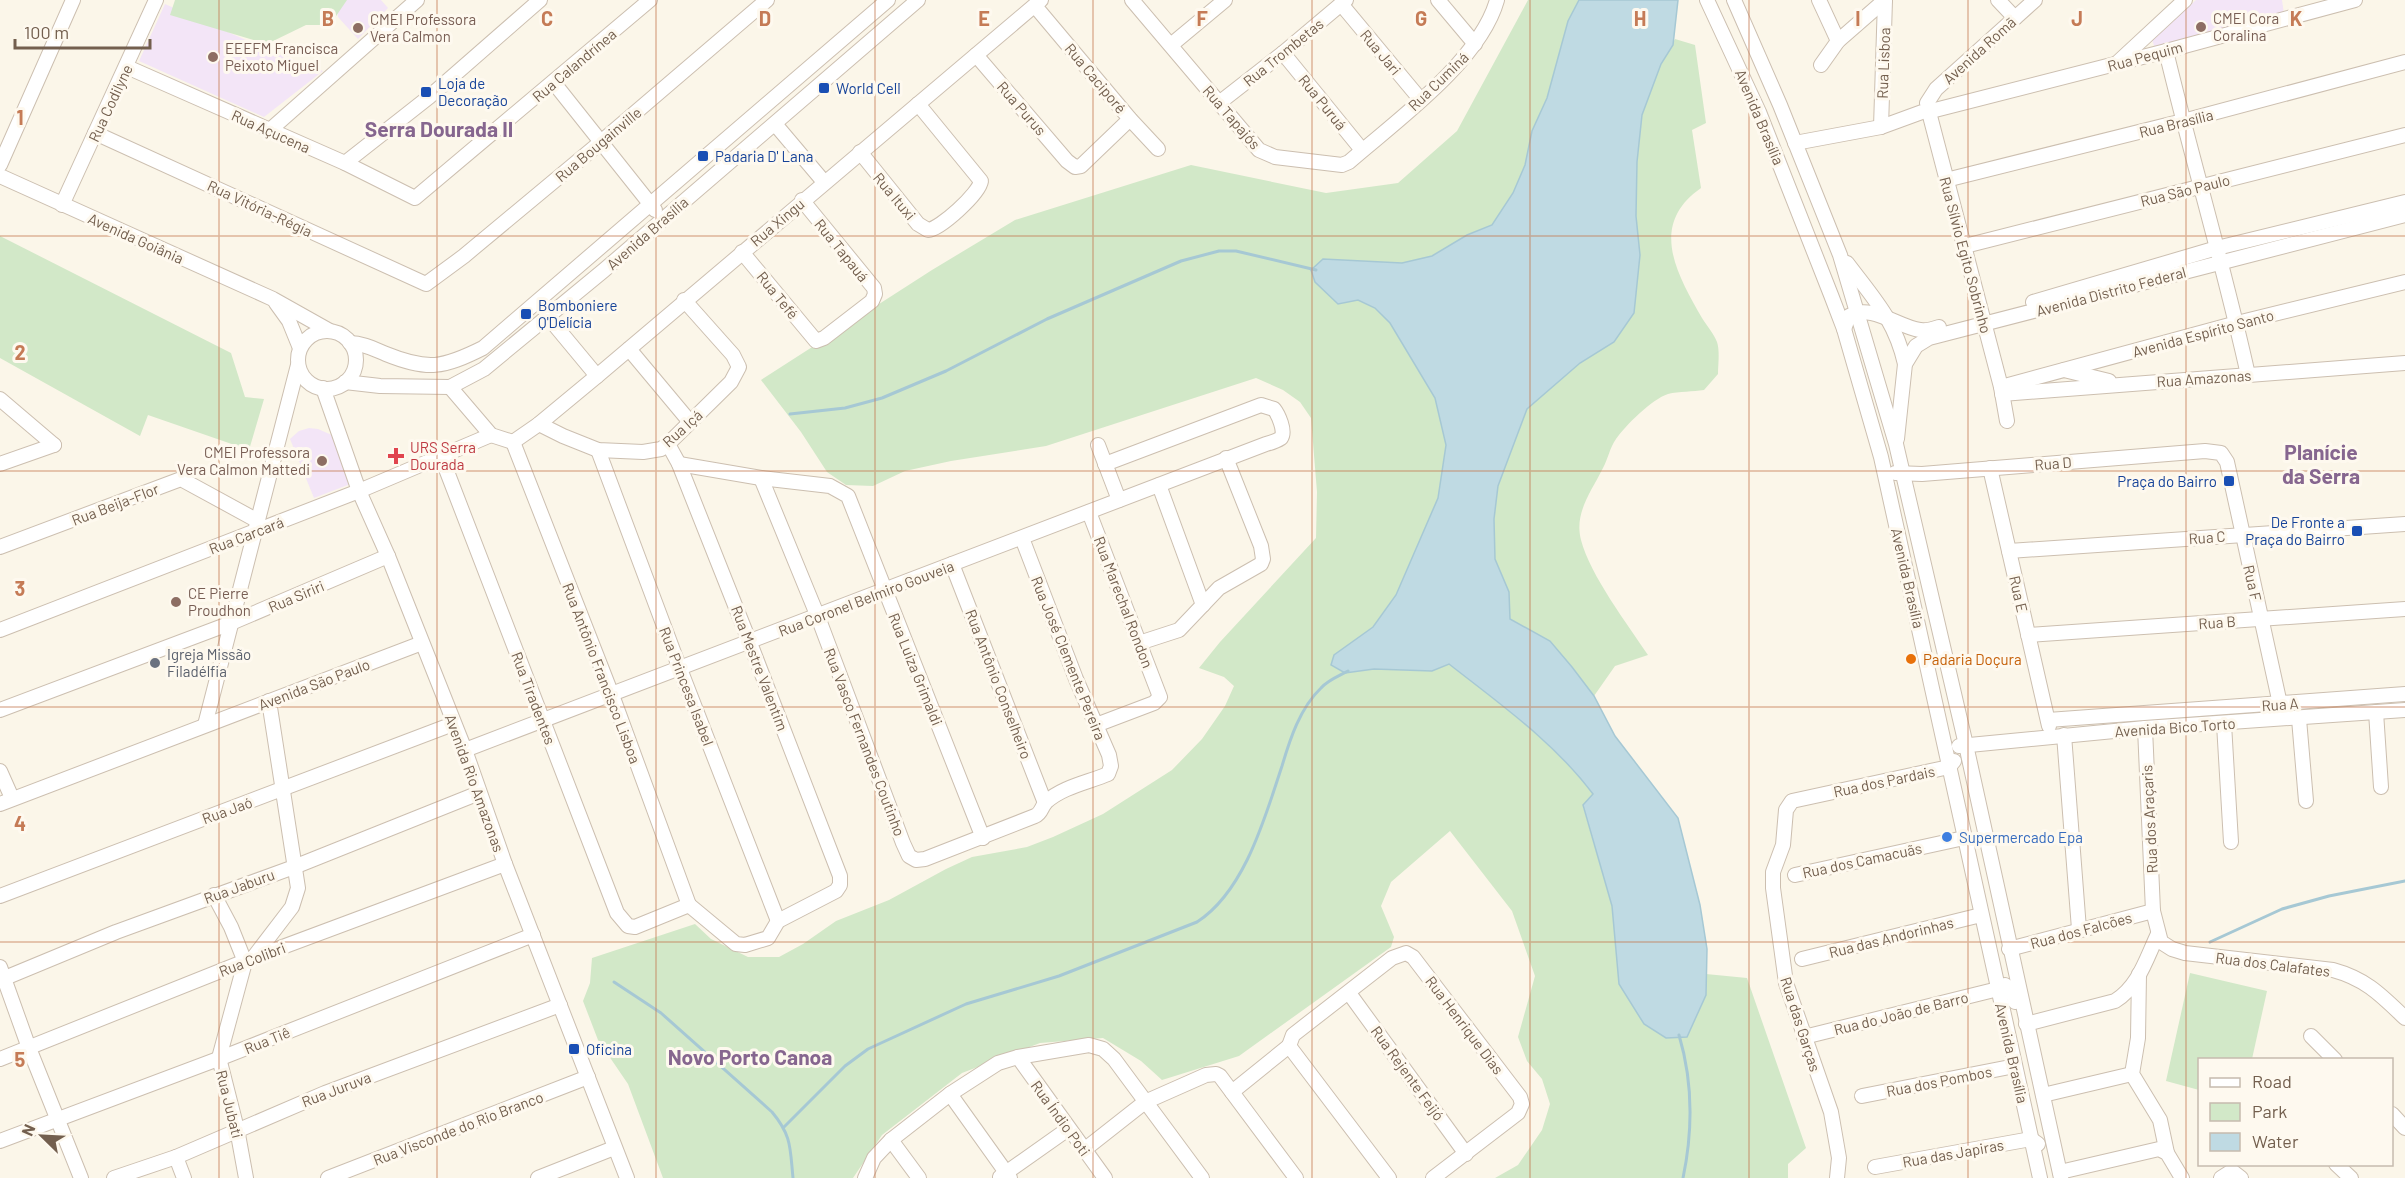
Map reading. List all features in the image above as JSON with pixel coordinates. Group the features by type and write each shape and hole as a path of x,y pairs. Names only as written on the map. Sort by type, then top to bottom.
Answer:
{"street":[{"path":"0,165 73,0"},
{"name":"Rua Codilyne","path":"62,205 156,0"},
{"path":"270,130 417,0"},
{"path":"345,163 429,97 540,0"},
{"name":"Rua Calandrínea","path":"415,198 650,0"},
{"name":"Rua Bougainville","path":"426,284 464,256 601,142 767,0"},
{"name":"Avenida Brasília","path":"350,343 366,345 389,355 430,366 442,366 483,348 888,0"},
{"name":"Avenida Brasília","path":"345,382 388,387 450,387 484,369 775,124 918,0"},
{"name":"Rua Tapajós","path":"1132,0 1259,150 1269,156 1342,165 1347,164 1362,150"},
{"path":"1171,45 1225,0"},
{"path":"1438,0 1475,44"},
{"name":"Rua Cuminá","path":"1362,150 1420,99 1475,44 1488,24 1497,0"},
{"name":"Avenida Brasília","path":"1707,0 1759,112 1844,329 1881,457 2040,1178"},
{"name":"Avenida Brasília","path":"1734,0 1795,142 1840,255 1859,312 1896,444 1966,745 2060,1175"},
{"path":"1821,65 1838,41 1885,0"},
{"name":"Rua Lisboa","path":"1881,127 1885,0"},
{"path":"1998,0 2015,18"},
{"name":"Avenida Romã","path":"1928,110 1935,89 2035,0"},
{"name":"Rua Pequim","path":"1795,142 1881,127 1928,110 2166,51 2355,0"},
{"path":"1820,1 1838,41"},
{"name":"Rua Trombetas","path":"1219,103 1344,2"},
{"name":"Rua Jari","path":"1344,2 1420,99"},
{"path":"2115,64 2178,2"},
{"name":"Rua Xingu","path":"513,442 539,424 597,376 802,200 1038,3"},
{"name":"Rua Caciporé","path":"1038,3 1130,119 1158,149"},
{"path":"848,35 843,50 849,59"},
{"path":"828,78 836,61 831,49"},
{"path":"2166,51 2237,323 2248,375"},
{"name":"Rua Puruá","path":"1283,53 1362,150"},
{"name":"Rua Purus","path":"976,55 1067,161 1075,167 1081,166 1130,119"},
{"name":"Rua Brasília","path":"1946,180 2183,121 2405,62"},
{"name":"Rua Açucena","path":"126,67 345,163 415,198"},
{"path":"554,83 651,205 655,211 656,225"},
{"name":"Rua Ituxi","path":"860,152 918,224 928,230 937,228 977,192 981,184 980,178 918,104"},
{"name":"Rua Sílvio Egito Sobrinho","path":"1928,110 2002,391 2007,421"},
{"path":"775,124 824,182"},
{"name":"Rua Vitória-Régia","path":"95,133 426,284"},
{"name":"Rua São Paulo","path":"1965,246 2405,135"},
{"path":"727,164 723,158 722,149 728,137"},
{"name":"Avenida Goiânia","path":"0,176 273,299 330,331"},
{"name":"Rua Tapauá","path":"802,200 874,288 875,294 872,301 824,338 817,341 814,339"},
{"name":"Avenida Distrito Federal","path":"1905,364 1922,341 1984,321 2405,202"},
{"name":"Avenida Distrito Federal","path":"2219,255 2405,215"},
{"name":"Rua Tefé","path":"742,252 814,339"},
{"path":"1840,255 1890,319 1900,344 1905,364 1896,444"},
{"name":"Avenida Espírito Santo","path":"2002,391 2063,370 2114,356 2405,282"},
{"path":"205,725 298,365 300,348 289,321 273,299"},
{"name":"Rua Içá","path":"539,424 598,450 643,452 661,449 668,444 731,382 739,367 733,354 684,300"},
{"path":"1844,329 1849,316 1859,312"},
{"name":"Avenida Distrito Federal","path":"1859,312 1890,319 1911,328 1926,330 1984,321"},
{"path":"548,317 597,376"},
{"path":"289,401 299,392 331,388 345,382 355,359 350,343 338,333 330,331 312,334 300,348"},
{"path":"629,349 690,422"},
{"path":"2114,356 2084,376 2067,388 2062,380 2063,370 2084,376 2124,385"},
{"name":"Rua Amazonas","path":"2002,391 2124,385 2405,363"},
{"path":"298,365 305,379 321,388"},
{"path":"450,387 491,435 513,442"},
{"name":"Avenida Rio Amazonas","path":"321,388 359,491 388,556 465,750 505,864 627,1178"},
{"path":"0,399 54,445 0,464"},
{"name":"Rua Coronel Belmiro Gouveia","path":"465,750 1266,444 1281,438 1282,434 1276,412 1270,406 1261,405 1105,464"},
{"name":"Rua Carcará","path":"0,630 257,526 359,491 491,435"},
{"name":"Rua Antônio Francisco Lisboa","path":"513,442 612,695 689,905"},
{"name":"Rua Mestre Valentim","path":"668,444 679,464 840,876 840,885 833,893 778,921"},
{"path":"1098,445 1119,500"},
{"name":"Rua Princesa Isabel","path":"598,450 778,921"},
{"name":"Rua D","path":"1904,474 2205,451 2221,453 2227,462"},
{"name":"Rua Tiradentes","path":"441,456 616,913 628,926 638,926 689,905"},
{"path":"1881,457 1891,471 1904,474"},
{"path":"1139,643 1179,630 1219,588 1259,566 1263,559 1261,546 1226,458"},
{"name":"Rua F","path":"2227,462 2280,704"},
{"path":"679,464 761,478"},
{"name":"Rua E","path":"1990,468 2048,720 2057,736 2079,929"},
{"name":"Rua Luiza Grimaldi","path":"761,478 830,486 844,492 851,500 983,838"},
{"name":"Rua Vasco Fernandes Coutinho","path":"761,478 818,617 903,843 912,859 919,861 983,838"},
{"name":"Rua Beija-Flor","path":"0,547 181,479 257,526"},
{"path":"1159,485 1203,605"},
{"name":"Rua Marechal Rondon","path":"1089,512 1159,693 1159,699 1154,703 1096,725"},
{"name":"Rua C","path":"2009,551 2405,524"},
{"name":"Rua José Clemente Pereira","path":"1022,538 1111,761 1110,772 1105,776 1068,790 1046,803"},
{"name":"Rua Siriri","path":"0,710 231,623 388,556"},
{"name":"Rua Antônio Conselheiro","path":"952,564 1046,803"},
{"name":"Rua B","path":"2028,635 2405,609"},
{"name":"Avenida São Paulo","path":"6,801 422,643"},
{"name":"Rua A","path":"2048,720 2405,694"},
{"path":"214,895 249,960 294,903 298,888 269,701"},
{"name":"Avenida Bico Torto","path":"1946,747 2145,728 2405,710"},
{"path":"2376,712 2381,787"},
{"path":"2299,718 2306,801"},
{"name":"Rua Jaó","path":"0,896 453,724"},
{"path":"2224,724 2231,842"},
{"name":"Rua dos Araçaris","path":"2145,728 2153,911"},
{"name":"Rua dos Pardais","path":"1792,801 1949,767 1966,745"},
{"path":"0,771 6,801"},
{"name":"Rua Jaburu","path":"2,975 294,867 479,792"},
{"name":"Rua das Garças","path":"1792,801 1786,810 1784,845 1773,872 1773,888 1784,974 1831,1112 1839,1158 1838,1178"},
{"path":"983,838 1039,814 1046,803"},
{"name":"Rua dos Camacuãs","path":"1795,875 1964,838"},
{"name":"Rua Colibri","path":"0,1059 249,960 505,864"},
{"path":"689,905 740,946 768,938 778,921"},
{"path":"1998,989 2008,986 2017,1011 2025,1021 2115,1001 2129,991 2158,934 2153,911"},
{"name":"Rua dos Falcões","path":"2009,949 2153,911"},
{"name":"Rua das Andorinhas","path":"1802,959 1981,915"},
{"name":"Rua dos Calafates","path":"2158,934 2165,946 2185,953 2333,970 2348,974 2363,980 2405,1018"},
{"name":"Rua Tiê","path":"0,1141 533,935"},
{"name":"Rua Henrique Dias","path":"1348,993 1392,958 1406,953 1413,957 1520,1097 1522,1104 1518,1113 1466,1154"},
{"name":"Rua Jubati","path":"246,1178 237,1129 219,1058 249,960"},
{"path":"2139,974 2138,1038 2132,1074 2160,1120 2162,1151 2182,1178"},
{"path":"2,975 81,1178"},
{"name":"Rua do João de Barro","path":"1804,1037 1998,989"},
{"path":"1232,1092 1348,993"},
{"name":"Rua Rejente Feijó","path":"1348,993 1466,1154"},
{"name":"Rua Juruva","path":"114,1178 176,1156 325,1093 560,1005"},
{"path":"2311,1036 2334,1058"},
{"path":"1291,1040 1389,1178"},
{"path":"865,1178 874,1158 891,1140 988,1068 1018,1057 1089,1044 1103,1048 1114,1059 1202,1178"},
{"name":"Rua Índio Poti","path":"1018,1057 1105,1178"},
{"name":"Rua dos Pombos","path":"1862,1096 2015,1066"},
{"path":"1084,1150 1145,1102 1206,1075 1216,1074 1220,1076 1296,1178"},
{"path":"2043,1095 2132,1074"},
{"name":"Rua Visconde do Rio Branco","path":"328,1178 588,1077"},
{"path":"950,1094 1005,1176 1068,1129"},
{"path":"2393,1116 2405,1128"},
{"path":"2031,1139 2041,1145 2054,1148"},
{"name":"Rua das Japiras","path":"1875,1167 2031,1139"},
{"path":"891,1140 919,1178"},
{"path":"540,1178 614,1148"},
{"path":"2060,1175 2162,1151"},
{"path":"1436,1177 1466,1154"},
{"path":"176,1156 184,1178"},
{"path":"2339,1166 2351,1178"},
{"path":"2223,1176 2232,1171 2241,1178"}],"shaded area":[{"name":"CMEI Professora Vera Calmon","path":"336,0 381,0 388,8 358,39 338,17"},
{"name":"CMEI Cora Coralina","path":"2196,0 2282,0 2284,14 2155,48 2152,40"},
{"name":"EEEFM Francisca Peixoto Miguel","path":"165,4 273,52 323,71 264,117 139,61"},
{"name":"CMEI Professora Vera Calmon Mattedi","path":"309,428 334,436 353,483 314,498 290,439 299,431"}],"green space":[{"path":"175,0 347,0 330,25 306,25 267,44 170,15"},
{"path":"1528,0 1579,0 1568,21 1547,98 1532,131 1525,165 1513,193 1492,225 1467,235 1432,256 1402,263 1323,259 1315,282 1326,292 1358,300 1375,308 1390,323 1435,398 1446,445 1438,498 1396,595 1373,627 1334,655 1345,673 1374,669 1432,671 1449,664 1525,725 1561,757 1577,775 1593,794 1583,806 1612,906 1619,984 1706,995 1706,974 1747,978 1806,1148 1788,1164 1788,1178 1495,1178 1518,1165 1542,1130 1550,1104 1542,1079 1527,1061 1518,1037 1535,976 1512,911 1450,831 1391,882 1381,906 1394,937 1391,947 1239,1056 1162,1080 1141,1061 1103,1038 1040,1043 962,1073 882,1135 853,1178 663,1178 628,1084 598,1040 583,1001 590,983 592,958 695,924 711,939 748,957 779,957 803,944 836,921 889,900 972,857 1027,847 1103,814 1172,770 1202,739 1225,706 1234,686 1224,677 1199,668 1316,538 1317,492 1311,418 1300,402 1283,390 1256,378 1046,446 951,461 905,471 873,486 846,485 827,472 801,432 761,380 932,270 1015,220 1191,165 1326,193 1398,183 1457,131"},
{"path":"1675,39 1695,45 1706,123 1692,130 1701,188 1685,202 1675,218 1671,234 1672,250 1684,284 1717,342 1718,374 1704,390 1668,394 1654,401 1632,420 1614,442 1585,503 1579,530 1592,569 1648,655 1615,666 1594,696 1550,641 1510,619 1509,592 1495,559 1494,519 1498,486 1527,409 1580,363 1614,342 1640,255 1636,216 1637,162 1642,114 1661,64"},
{"path":"0,236 231,353 245,397 264,399 249,450 148,415 140,436 0,358"},
{"path":"2190,973 2267,991 2252,1058 2198,1058 2198,1090 2166,1081"}],"water":[{"path":"1579,0 1678,0 1673,45 1661,64 1642,115 1637,162 1636,216 1640,255 1634,313 1614,342 1580,363 1527,409 1498,486 1494,519 1495,559 1509,592 1510,619 1550,641 1572,667 1594,696 1615,736 1678,818 1700,905 1707,949 1706,995 1687,1037 1666,1038 1644,1024 1619,984 1612,906 1583,805 1593,794 1561,757 1526,724 1449,664 1432,671 1374,669 1345,673 1331,665 1334,655 1373,627 1396,595 1438,498 1446,445 1435,398 1390,323 1375,308 1358,300 1338,304 1315,282 1311,270 1323,259 1402,263 1432,256 1467,235 1492,225 1513,193 1525,165 1532,131 1547,98 1568,21"}],"waterway":[{"path":"790,414 845,408 882,398 946,371 1047,319 1181,261 1219,251 1236,251 1316,270"},
{"path":"784,1127 845,1066 868,1049 966,1004 1059,976 1197,922 1214,908 1241,872 1260,830 1292,735 1307,705 1330,680 1348,671"},
{"path":"2210,942 2282,909 2329,896 2405,881"},
{"path":"614,982 661,1013 772,1112 787,1136 793,1178"},
{"path":"1679,1035 1687,1070 1690,1106 1689,1142 1683,1178"}],"place":[{"name":"CMEI Cora Coralina","path":"2201,27"},
{"name":"CMEI Professora Vera Calmon","path":"358,28"},
{"name":"EEEFM Francisca Peixoto Miguel","path":"213,57"},
{"name":"World Cell","path":"824,88"},
{"name":"Loja de Decoração","path":"426,92"},
{"name":"Padaria D' Lana","path":"703,156"},
{"name":"Bomboniere Q'Delícia","path":"526,314"},
{"name":"URS Serra Dourada","path":"396,456"},
{"name":"CMEI Professora Vera Calmon Mattedi","path":"322,461"},
{"name":"Praça do Bairro","path":"2229,481"},
{"name":"De Fronte a Praça do Bairro","path":"2357,531"},
{"name":"CE Pierre Proudhon","path":"176,602"},
{"name":"Padaria Doçura","path":"1911,659"},
{"name":"Igreja Missão Filadélfia","path":"155,663"},
{"name":"Supermercado Epa","path":"1947,837"},
{"name":"Oficina","path":"574,1049"}],"district":[{"name":"Serra Dourada II","path":"439,128"},
{"name":"Planície da Serra","path":"2321,463"},
{"name":"Novo Porto Canoa","path":"750,1056"}]}
